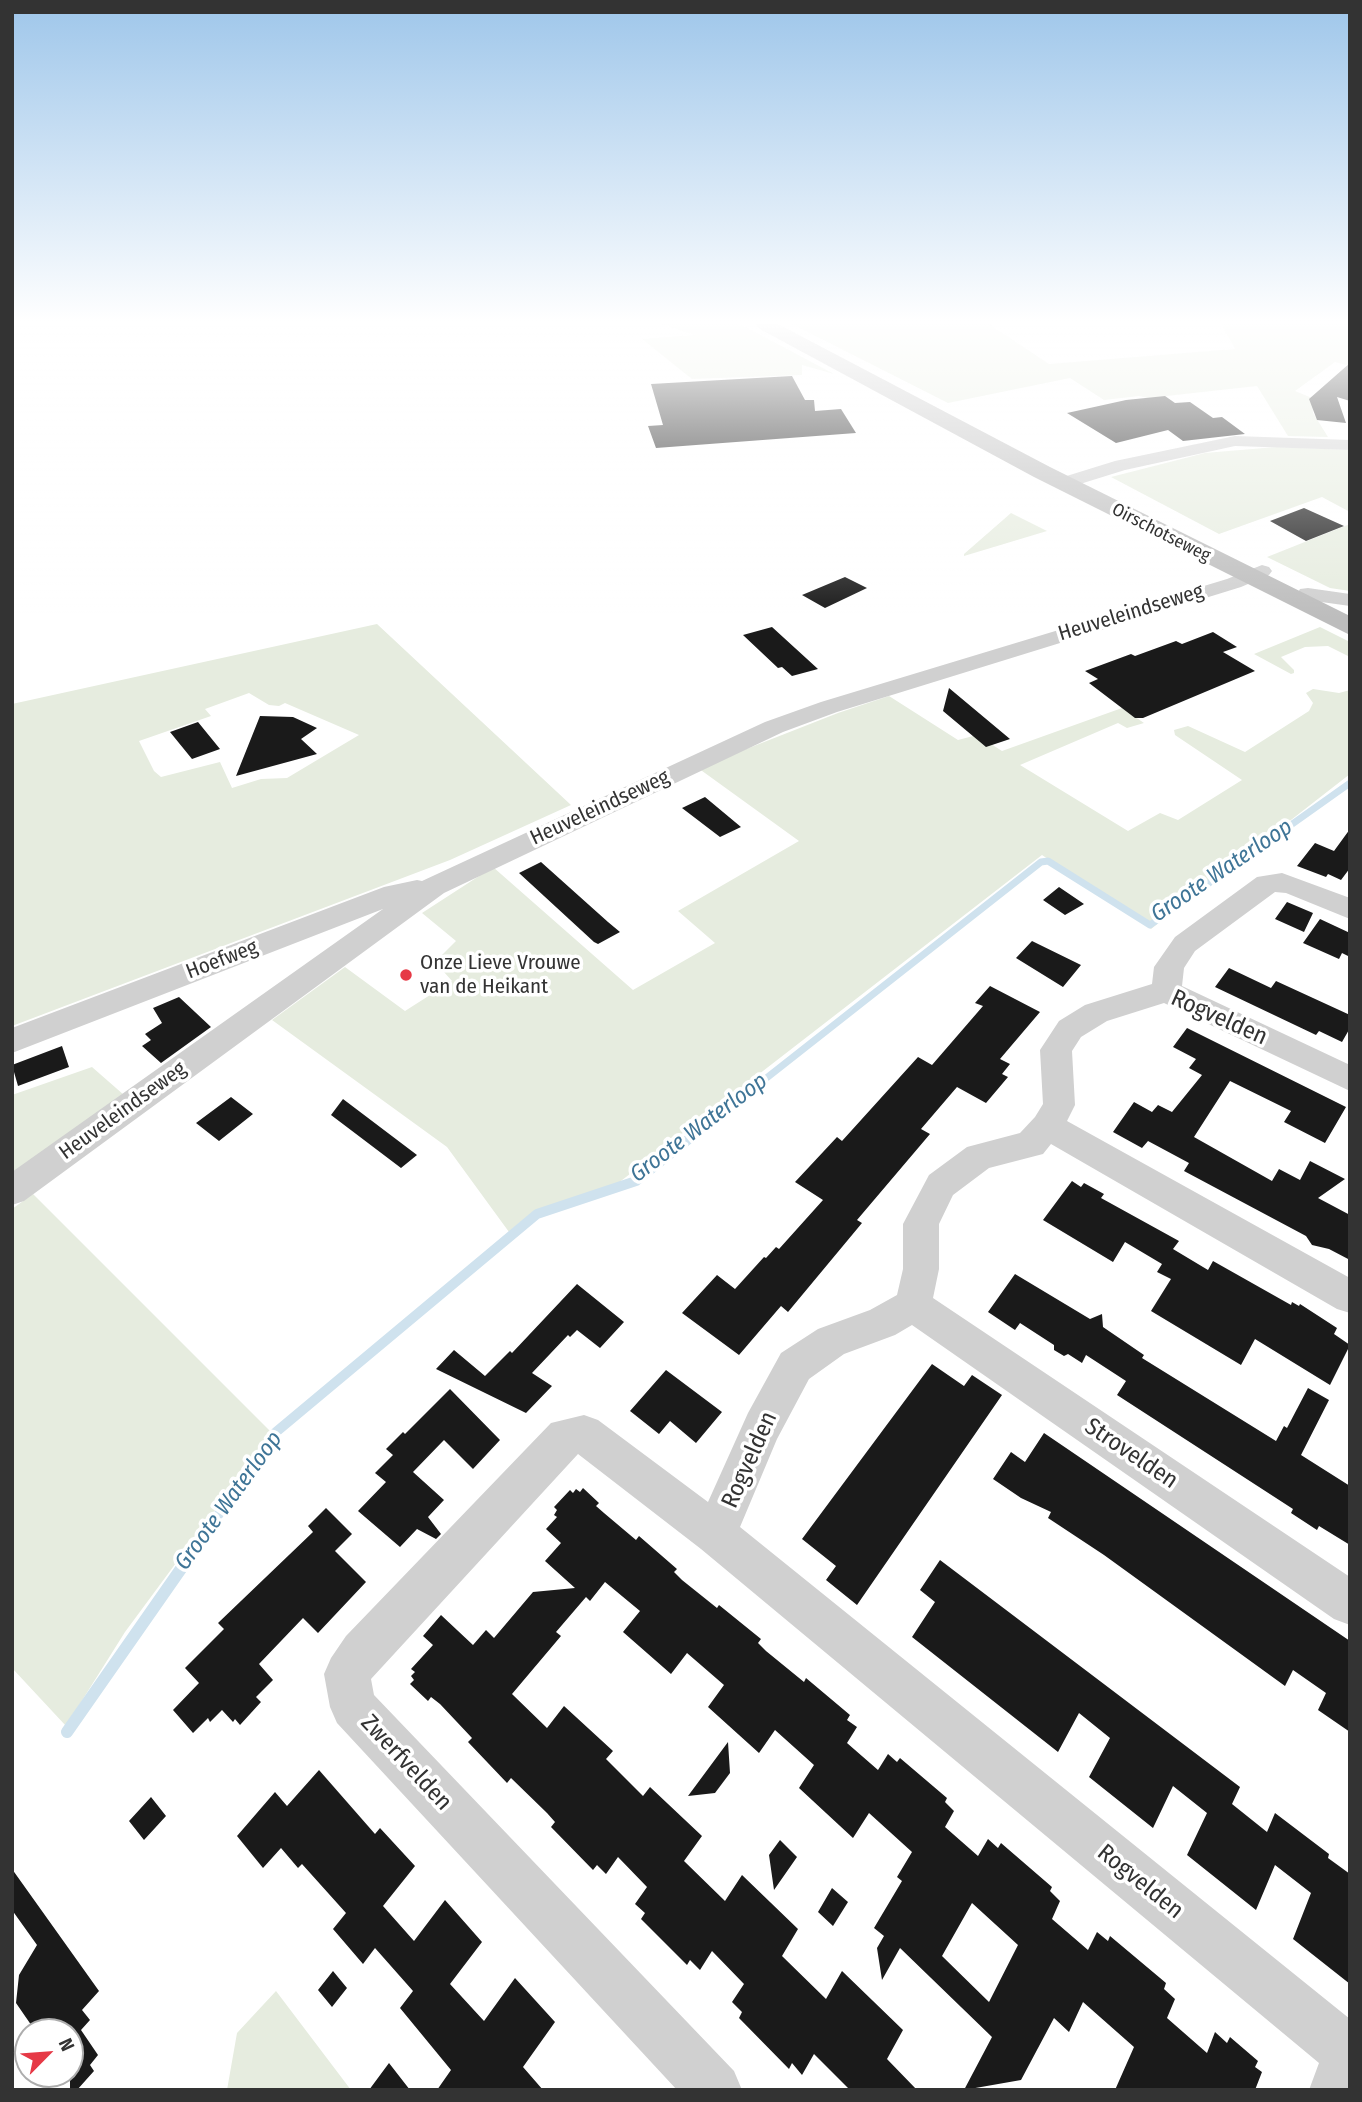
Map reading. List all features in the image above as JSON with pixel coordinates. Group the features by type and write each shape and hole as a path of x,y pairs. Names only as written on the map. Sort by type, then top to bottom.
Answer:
{"main road":[{"name":"Oirschotseweg","path":"953,422 1255,574 1350,627"},
{"name":"Oirschotseweg","path":"1255,574 1308,594 1350,619"}],"street":[{"path":"1072,481 1121,465 1236,441 1350,445"},
{"name":"Heuveleindseweg","path":"12,1192 434,886 774,727 829,707 1255,574"},
{"path":"1308,594 1350,600"},
{"path":"1166,990 1169,967 1185,944 1268,884 1282,882 1296,886 1350,909"},
{"name":"Hoefweg","path":"12,1041 394,894 434,886"},
{"name":"Rogvelden","path":"1047,1126 1059,1105 1056,1050 1070,1029 1096,1013 1166,990 1350,1079"},
{"path":"913,1305 921,1269 921,1224 941,1185 979,1157 1031,1144 1047,1126 1350,1297"},
{"name":"Rogvelden","path":"913,1305 883,1323 831,1341 795,1366 762,1427 716,1534 1350,2054"},
{"name":"Strovelden","path":"913,1305 1350,1602"},
{"name":"Zwerfvelden","path":"715,2090 353,1707 347,1674 362,1652 565,1437 584,1434 716,1534"},
{"path":"1336,2090 1350,2054"}],"shaded area":[{"path":"1279,422 1319,422 1328,437 1288,436"},
{"path":"1276,447 1350,450 1350,512 1322,497 1219,534 1111,477 1205,453"},
{"path":"1011,513 1047,531 964,556 964,554"},
{"path":"1350,524 1350,591 1330,588 1267,557"},
{"path":"377,624 571,805 450,860 12,1026 12,704","holes":["249,693 269,705 279,706 285,703 359,735 287,778 261,779 232,788 220,762 161,777 154,771 139,741 211,716 205,709"]},
{"path":"1320,627 1350,642 1350,657 1328,646 1305,647 1281,657 1294,670 1291,674 1254,654"},
{"path":"1313,689 1339,693 1350,690 1350,774 1151,929 1042,855 617,1184 519,1223 509,1232 447,1147 272,1020 345,967 405,1011 452,981 435,962 456,941 422,913 493,867 633,990 715,943 678,911 799,841 698,768 889,696 958,740 977,735 1002,751 1122,708 1144,723 1127,728 1118,723 1020,765 1128,831 1160,813 1178,820 1242,780 1175,735 1174,730 1188,726 1245,752 1309,711 1313,703 1306,693"},
{"path":"92,1067 124,1095 12,1173 12,1095"},
{"path":"33,1194 272,1433 125,1632 66,1726 12,1668 12,1209"},
{"path":"276,1991 351,2090 227,2090 237,2033"}],"building":[{"path":"662,422 849,422 856,433 656,448 648,426 663,425"},
{"path":"1082,422 1229,422 1245,434 1183,441 1168,430 1116,443"},
{"path":"1304,508 1344,526 1306,541 1270,521"},
{"path":"845,577 867,588 825,608 802,595"},
{"path":"772,627 818,669 792,676 782,667 778,668 743,635"},
{"path":"1213,632 1237,647 1223,652 1255,671 1143,718 1135,718 1089,683 1098,679 1085,671 1131,654 1135,656 1176,641 1182,644"},
{"path":"949,688 1010,739 986,747 943,711"},
{"path":"260,716 293,717 317,728 301,739 317,754 236,776"},
{"path":"198,722 220,749 192,759 170,732"},
{"path":"705,797 741,827 720,837 682,808"},
{"path":"1350,829 1350,868 1341,880 1297,866 1315,843 1334,851"},
{"path":"541,862 620,932 598,944 594,942 519,873"},
{"path":"1059,887 1084,904 1065,915 1043,900"},
{"path":"1287,902 1313,913 1304,932 1275,919"},
{"path":"1320,919 1350,933 1350,957 1342,953 1339,959 1303,943"},
{"path":"1032,941 1081,965 1063,987 1016,958"},
{"path":"1229,968 1271,988 1276,981 1350,1015 1350,1028 1342,1042 1319,1031 1316,1035 1215,987"},
{"path":"990,986 1040,1012 1000,1059 1010,1064 1002,1074 1008,1077 986,1103 957,1087 921,1129 930,1134 857,1220 862,1223 788,1312 781,1306 739,1355 682,1313 717,1275 735,1289 764,1257 776,1247 779,1249 823,1200 795,1182 837,1137 842,1141 918,1057 932,1065 983,1006 975,1003"},
{"path":"179,997 211,1027 161,1063 142,1046 151,1040 145,1034 162,1023 153,1008"},
{"path":"1187,1028 1346,1107 1325,1143 1284,1122 1291,1111 1230,1081 1194,1137 1272,1181 1279,1169 1300,1180 1310,1161 1345,1179 1318,1198 1350,1215 1350,1260 1329,1249 1312,1245 1306,1236 1184,1171 1189,1163 1148,1141 1142,1148 1113,1132 1134,1102 1152,1112 1158,1105 1172,1112 1202,1075 1189,1068 1196,1059 1173,1047"},
{"path":"62,1046 69,1067 18,1086 12,1065"},
{"path":"231,1097 253,1114 219,1141 196,1123"},
{"path":"343,1099 417,1155 401,1168 331,1115"},
{"path":"1072,1181 1081,1187 1084,1183 1104,1194 1101,1198 1179,1241 1173,1249 1208,1270 1213,1261 1291,1305 1292,1302 1299,1306 1300,1304 1337,1328 1334,1334 1350,1345 1330,1385 1255,1339 1241,1365 1151,1311 1171,1279 1157,1272 1162,1264 1125,1242 1113,1262 1043,1220"},
{"path":"1015,1274 1090,1319 1102,1314 1103,1327 1144,1355 1142,1358 1276,1441 1284,1426 1287,1428 1308,1388 1329,1400 1301,1455 1350,1486 1350,1545 1319,1526 1317,1530 1291,1513 1293,1509 1117,1395 1126,1381 1086,1355 1082,1363 1068,1354 1064,1356 1054,1350 1054,1345 1020,1323 1015,1330 988,1312"},
{"path":"577,1284 624,1322 600,1348 577,1330 570,1337 568,1335 532,1373 552,1386 526,1413 436,1369 454,1350 485,1376 510,1351 512,1353"},
{"path":"932,1364 964,1386 972,1375 1002,1395 857,1605 826,1580 836,1566 802,1539"},
{"path":"666,1370 722,1412 696,1443 670,1421 659,1434 630,1411"},
{"path":"450,1389 500,1440 473,1469 444,1440 413,1472 444,1500 428,1517 441,1534 436,1539 417,1529 400,1547 358,1511 386,1482 375,1473 393,1455 386,1449"},
{"path":"1044,1433 1350,1641 1350,1732 1318,1710 1326,1693 1293,1670 1285,1686 1104,1555 1048,1518 1051,1512 1021,1498 993,1479 1011,1452 1025,1462"},
{"path":"583,1488 599,1503 596,1506 604,1513 636,1540 639,1536 677,1569 674,1572 682,1580 717,1608 719,1605 761,1639 758,1643 766,1651 804,1682 806,1678 850,1715 847,1720 857,1727 847,1743 878,1770 888,1754 897,1762 900,1758 947,1798 945,1802 954,1811 945,1827 978,1856 988,1839 998,1848 1001,1843 1052,1887 1050,1891 1060,1901 1052,1919 1088,1950 1097,1932 1108,1941 1110,1936 1166,1983 1164,1989 1175,1999 1167,2018 1207,2053 1215,2032 1227,2043 1230,2037 1258,2061 1255,2067 1262,2072 1255,2090 1115,2090 1134,2047 1083,2002 1069,2032 1054,2018 1021,2080 964,2090 992,2037 900,1948 882,1980 877,1948 884,1936 874,1928 902,1881 897,1877 912,1852 869,1813 853,1838 799,1788 814,1765 775,1730 759,1753 708,1707 724,1685 687,1653 671,1674 623,1632 640,1611 605,1582 590,1601 586,1597 556,1632 561,1636 512,1694 547,1728 564,1706 613,1751 606,1759 643,1796 650,1787 702,1836 684,1861 725,1901 742,1875 798,1929 782,1956 826,1999 842,1971 903,2030 887,2059 917,2090 850,2090 814,2054 802,2075 792,2063 789,2069 739,2018 742,2012 732,2002 744,1984 712,1951 700,1970 690,1960 687,1965 641,1919 645,1913 635,1904 647,1887 618,1857 606,1874 597,1865 593,1870 551,1827 555,1822 547,1813 511,1778 507,1783 468,1742 472,1738 440,1704 431,1697 428,1701 410,1684 414,1680 411,1676 415,1672 411,1669 433,1645 423,1636 441,1615 473,1645 486,1630 494,1638 533,1592 575,1588 545,1561 561,1543 546,1529 557,1517 554,1515 557,1510 554,1507 570,1490 573,1493 576,1489 580,1492","holes":["972,1903 1018,1945 989,2002 942,1956"]},
{"path":"326,1508 352,1534 335,1551 366,1582 318,1633 303,1618 259,1664 273,1680 256,1697 261,1702 240,1725 235,1719 233,1722 222,1710 210,1722 208,1718 193,1733 173,1710 199,1683 185,1668 224,1629 218,1623 313,1532 308,1526"},
{"path":"940,1560 1240,1787 1232,1804 1267,1832 1275,1813 1329,1854 1328,1858 1350,1874 1350,1984 1293,1939 1311,1893 1275,1865 1256,1910 1187,1855 1207,1813 1173,1786 1153,1828 1089,1777 1110,1738 1079,1713 1058,1752 912,1637 935,1602 920,1590"},
{"path":"728,1742 730,1773 715,1793 688,1796"},
{"path":"319,1770 375,1834 380,1828 415,1866 383,1906 414,1941 445,1900 482,1942 450,1984 484,2021 515,1978 555,2022 523,2067 543,2090 437,2090 451,2070 400,2008 413,1991 375,1948 363,1964 333,1929 346,1913 302,1864 298,1868 281,1848 263,1868 237,1836 275,1792 287,1806"},
{"path":"151,1797 166,1816 144,1840 129,1821"},
{"path":"780,1840 797,1857 774,1890 769,1855"},
{"path":"12,1869 99,1991 82,2010 90,2020 84,2027 84,2018 26,2018 16,2003 19,1975 37,1945 12,1910"},
{"path":"832,1888 848,1902 833,1926 818,1912"},
{"path":"333,1971 347,1988 332,2007 318,1990"},
{"path":"84,2034 98,2055 90,2065 94,2071 84,2082"},
{"path":"389,2063 410,2090 369,2090"}],"waterway":[{"name":"Groote Waterloop","path":"722,1113 1041,862 1048,861 1150,925 1350,783"},
{"name":"Groote Waterloop","path":"198,1544 276,1432 537,1214 636,1181 724,1111"},
{"name":"Groote Waterloop","path":"67,1732 199,1543"}],"place":[{"name":"Onze Lieve Vrouwe van de Heikant","path":"406,975"}]}
